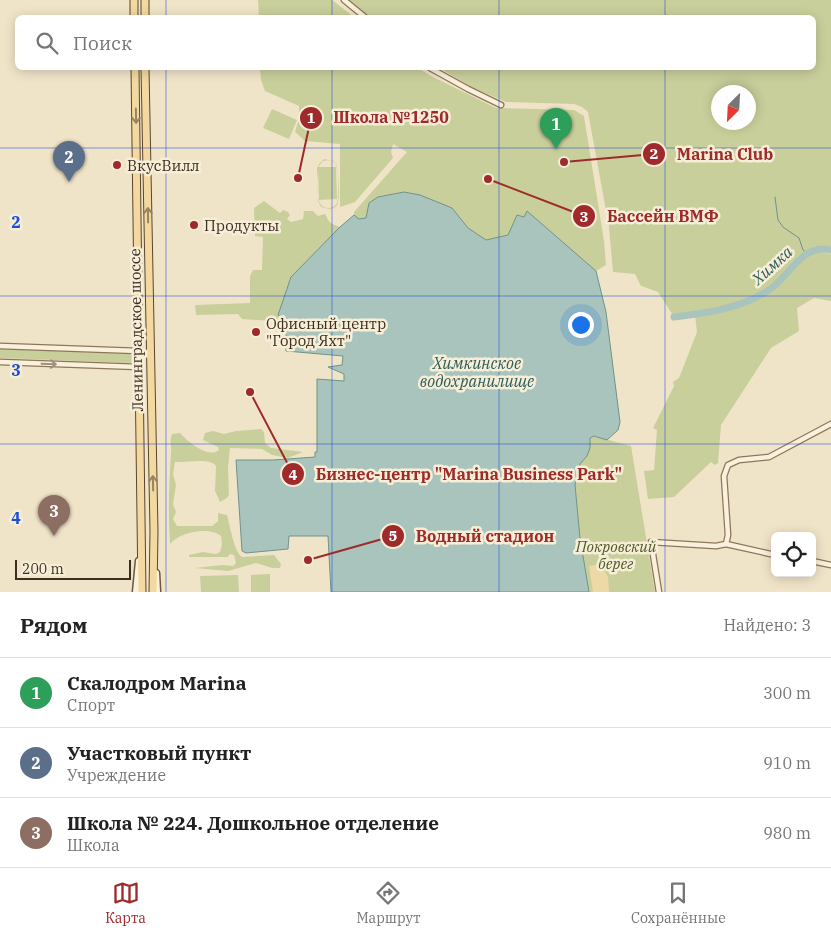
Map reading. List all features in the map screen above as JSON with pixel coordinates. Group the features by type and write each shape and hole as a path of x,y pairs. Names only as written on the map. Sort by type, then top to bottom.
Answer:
{"main road":[{"path":"134,0 134,15"},
{"path":"144,0 145,15"},
{"name":"Ленинградское шоссе","path":"135,70 142,592"},
{"name":"Ленинградское шоссе","path":"145,70 154,531 153,592"},
{"path":"136,592 142,530"},
{"path":"154,531 157,592"}],"street":[{"path":"344,0 362,15"},
{"path":"434,70 501,105"},
{"path":"0,346 139,351"},
{"path":"0,362 139,367"},
{"path":"726,544 728,535 724,476 728,465 739,460 769,457 831,424"},
{"path":"659,592 652,542 716,546 726,544 771,554"},
{"path":"816,562 831,565"}],"green space":[{"path":"258,0 332,0 351,15 259,15"},
{"path":"349,0 831,0 831,247 812,248 811,253 822,252 831,254 831,301 814,298 797,308 799,331 771,348 721,425 718,463 715,465 711,462 674,497 648,499 644,471 654,470 657,430 653,428 674,386 673,382 679,378 697,332 695,315 674,317 658,292 641,286 635,274 613,272 609,227 588,112 574,104 506,102 467,85 443,70 816,70 816,15 366,15"},
{"path":"260,70 421,70 496,108 574,110 584,116 604,241 606,265 596,271 527,211 524,217 517,215 508,235 486,240 468,228 452,208 369,203 366,218 359,219 354,215 354,212 407,152 393,144 391,152 393,158 355,202 340,207 340,144 305,141 295,132 299,119 299,106 265,91"},
{"path":"272,109 297,120 289,139 263,128"},
{"path":"324,159 329,160 323,161 318,167 336,167 337,199 319,200 317,168"},
{"path":"338,174 339,190 337,205 330,209 321,207 318,195 322,206 330,208 335,206 338,196"},
{"path":"264,201 280,213 283,210 288,212 290,215 287,219 291,222 303,219 304,211 313,211 318,216 325,214 330,222 340,227 291,277 286,322 242,319 238,314 196,315 195,305 250,303 250,276 253,270 262,270 263,237 255,236 254,208"},
{"path":"0,349 130,354 134,358 130,363 0,358"},
{"path":"261,429 264,432 265,443 271,448 303,452 288,458 272,455 262,449 230,448 228,468 229,495 220,502 215,491 216,466 213,463 203,461 175,462 173,474 176,485 173,504 176,512 173,519 177,526 212,526 218,521 218,513 227,515 237,550 242,557 274,555 281,564 280,568 272,568 256,563 228,571 195,568 222,565 233,566 236,563 234,555 230,554 228,557 189,557 189,555 203,552 216,554 220,552 221,536 210,531 180,536 170,544 169,499 172,434 180,433 198,448 214,452 219,450 218,447 203,440 205,433 213,431 224,434"},
{"name":"Покровский берег","path":"594,436 631,446 655,592 589,592 580,538 575,485 580,464 587,456 590,438"},
{"path":"270,574 270,592 251,592 251,575"},
{"path":"238,575 239,592 201,592 200,576"}],"sand":[{"path":"600,564 608,577 609,592 593,592 589,566"}],"water":[{"name":"Химкинское водохранилище","path":"404,192 420,195 452,208 468,228 486,240 508,235 517,215 524,217 527,211 596,271 606,312 620,422 618,430 607,440 594,436 590,438 590,448 587,456 580,464 575,485 580,538 589,592 331,592 328,536 289,536 288,549 246,553 242,551 236,460 315,457 315,452 317,452 317,379 344,381 344,374 328,367 342,365 343,356 286,351 286,322 278,315 291,277 354,215 359,219 366,218 369,203 378,197"}],"waterway":[{"path":"775,197 778,220 783,227 799,238 803,250 807,253"},
{"name":"Химка","path":"674,317 710,312 744,303 774,286 796,263 811,252 820,249 831,250"}],"place":[{"name":"Скалодром Marina","path":"556,149"},
{"name":"Marina Club","path":"564,162"},
{"name":"ВкусВилл","path":"117,165"},
{"name":"Школа №1250","path":"298,178"},
{"name":"Бассейн ВМФ","path":"488,179"},
{"name":"Участковый пункт","path":"69,182"},
{"name":"Продукты","path":"194,225"},
{"name":"Офисный центр \"Город Яхт\"","path":"256,332"},
{"name":"Бизнес-центр \"Marina Business Park\"","path":"250,392"},
{"name":"Школа № 224. Дошкольное отделение","path":"54,536"},
{"name":"Водный стадион","path":"308,560"}]}
